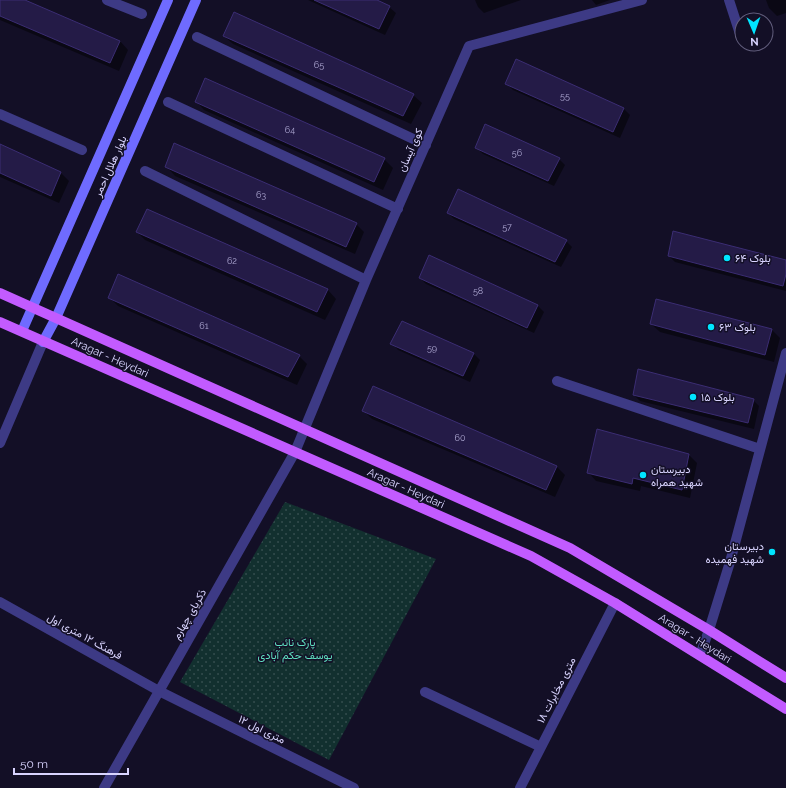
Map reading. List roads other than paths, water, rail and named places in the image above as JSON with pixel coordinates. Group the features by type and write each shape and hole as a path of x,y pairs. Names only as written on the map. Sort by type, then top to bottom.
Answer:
{"main road":[{"name":"بلوار هلال احمر","path":"22,331 168,0"},
{"name":"بلوار هلال احمر","path":"43,342 56,318 196,0"},
{"name":"Aragar - Heydari","path":"0,294 570,548 709,630 786,678"},
{"name":"Aragar - Heydari","path":"0,322 531,556 615,603 786,709"}],"street":[{"path":"107,0 142,14"},
{"name":"کوی آیسان","path":"304,430 366,280 469,46 642,0"},
{"path":"729,0 734,15"},
{"path":"197,37 426,145"},
{"path":"168,102 398,209"},
{"path":"0,114 82,150"},
{"path":"145,171 366,280"},
{"path":"0,443 43,342"},
{"path":"700,655 730,562 786,353"},
{"path":"557,381 760,449"},
{"name":"ذکریای چهارم","path":"104,788 296,452 304,430"},
{"name":"فرهنگ ۱۲ متری اول","path":"0,602 159,691"},
{"name":"۱۸ متری مخابرات","path":"520,788 615,603"},
{"name":"۱۲ متری اول","path":"159,691 354,788"},
{"path":"425,692 541,747"}],"place":[{"name":"بلوک ۶۴","path":"727,258"},
{"name":"بلوک ۶۳","path":"711,327"},
{"name":"بلوک ۱۵","path":"693,397"},
{"name":"دبیرستان شهید همراه","path":"643,475"},
{"name":"دبیرستان شهید فهمیده","path":"772,552"}],"park label":[{"name":"پارک نائب یوسف حکم آبادی","path":"295,648"}]}
